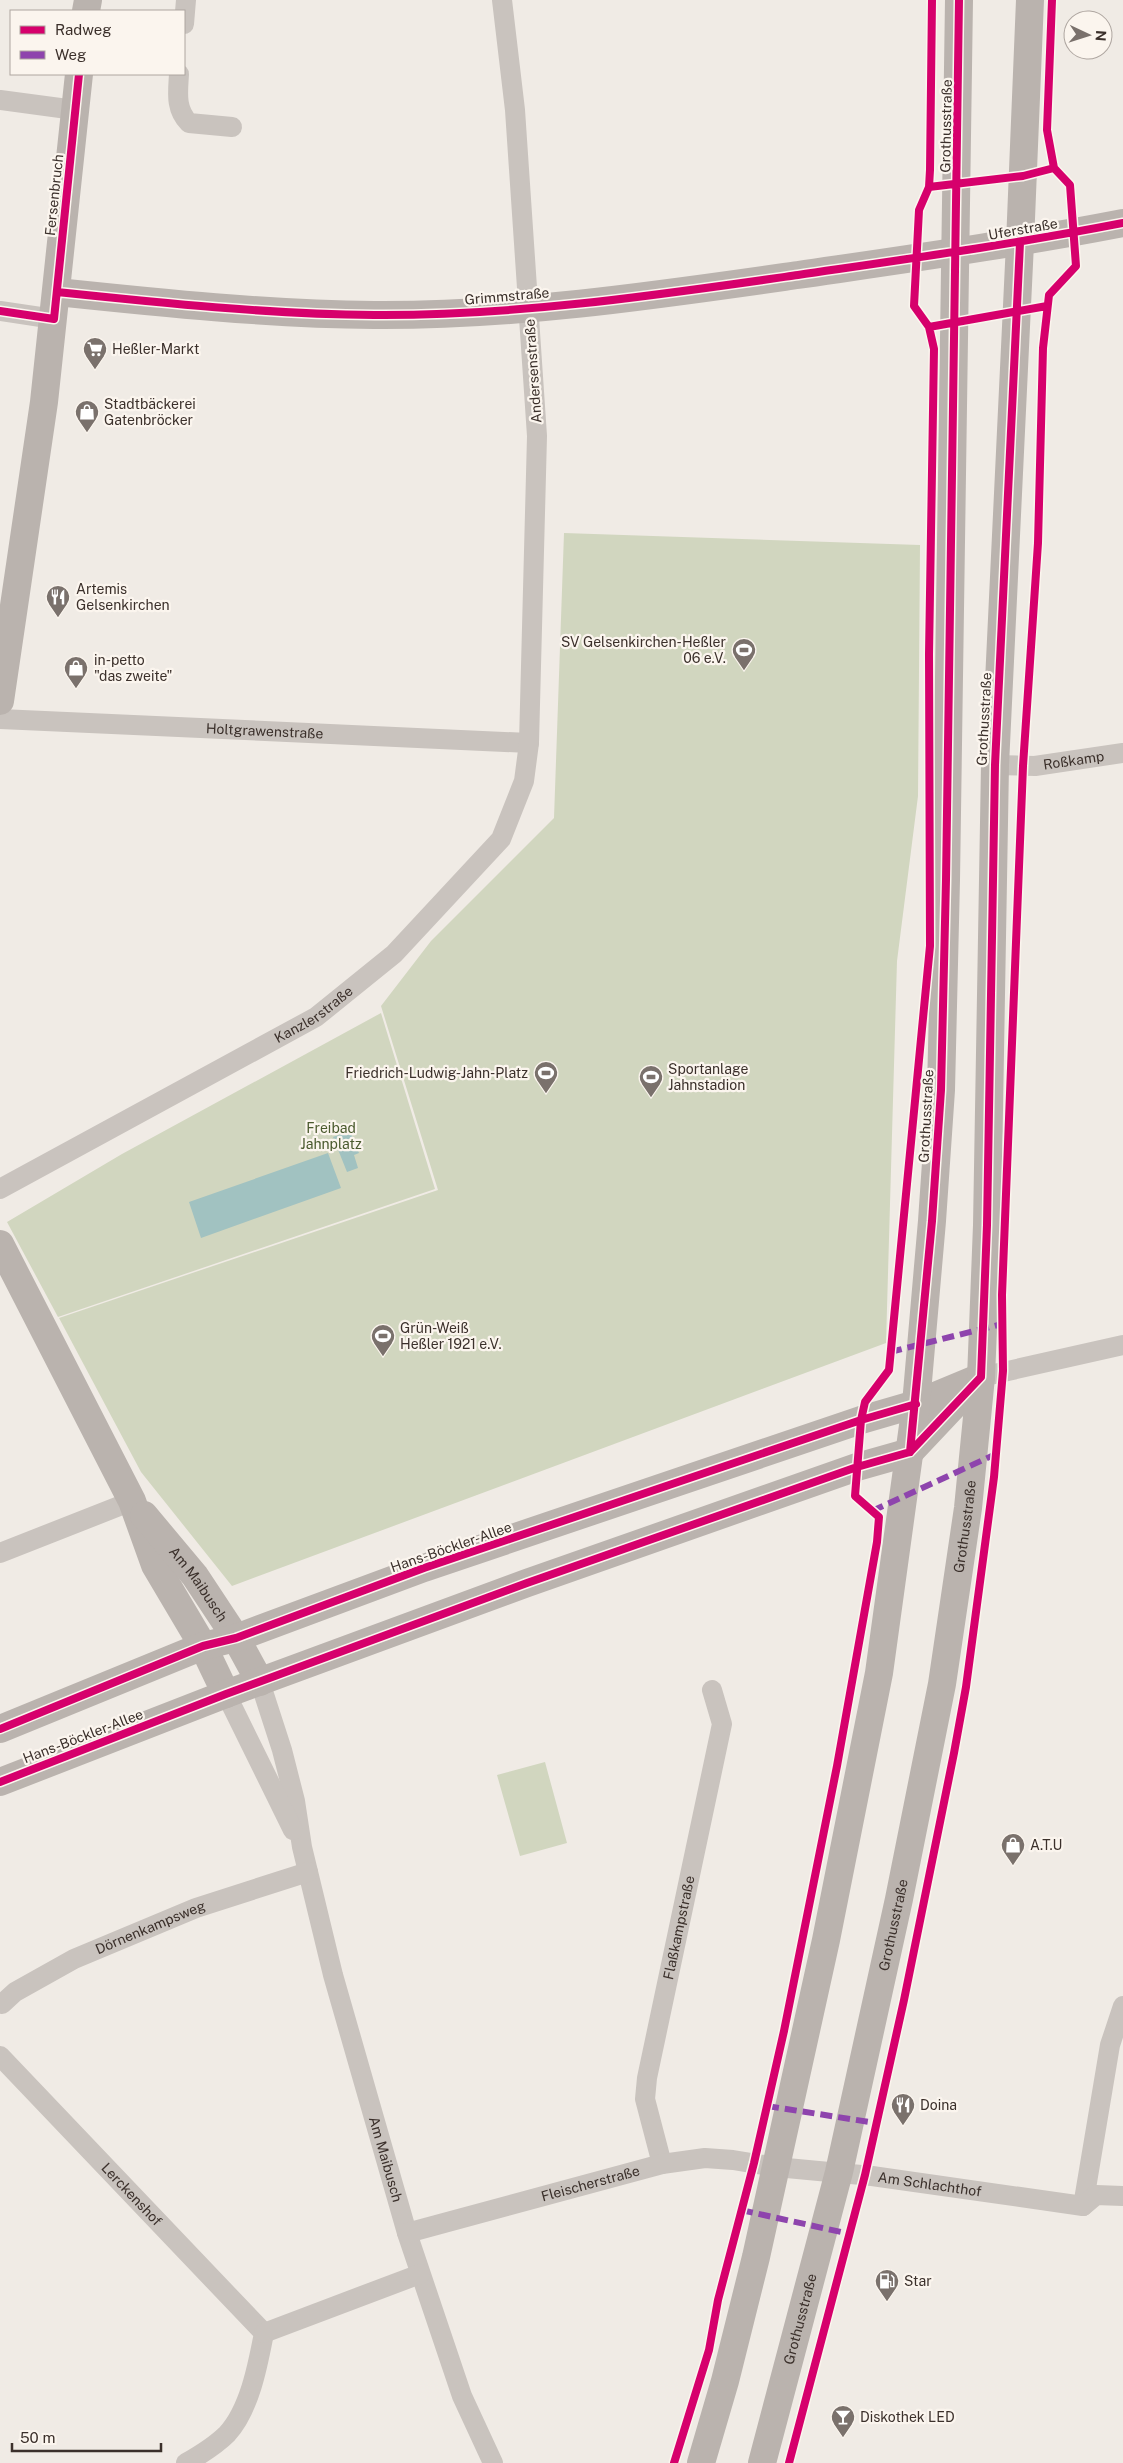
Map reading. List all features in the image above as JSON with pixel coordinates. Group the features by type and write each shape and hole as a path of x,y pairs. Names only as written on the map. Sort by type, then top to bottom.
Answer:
{"main road":[{"name":"Grothusstraße","path":"701,2463 725,2381 776,2167 826,1940 879,1673 916,1404 941,1090 946,880 959,0"},
{"name":"Grothusstraße","path":"762,2463 839,2172 899,1899 942,1684 968,1508 981,1377 987,1226 995,765 1030,0"},
{"name":"Fersenbruch","path":"0,701 38,445 55,306 79,75"},
{"name":"Uferstraße","path":"956,252 1020,243 1123,223"},
{"name":"Grimmstraße","path":"55,306 309,313 452,314 668,294 956,252"},
{"name":"Am Maibusch","path":"0,1244 132,1501 155,1565 203,1646 226,1694"},
{"name":"Hans-Böckler-Allee","path":"0,1729 203,1646 236,1638 424,1568 861,1420 916,1404 981,1377"},
{"path":"910,1452 981,1377"},
{"name":"Hans-Böckler-Allee","path":"0,1782 226,1694 648,1540 857,1467 910,1452"},
{"name":"Am Maibusch","path":"132,1501 195,1576 236,1638 260,1682"}],"street":[{"name":"Andersenstraße","path":"502,0 515,110 538,436 529,743"},
{"path":"179,75 177,99 181,115 189,123 232,127"},
{"path":"0,100 75,110"},
{"name":"Grimmstraße","path":"0,311 55,306"},
{"name":"Holtgrawenstraße","path":"0,719 529,743"},
{"name":"Kanzlerstraße","path":"0,1189 316,1017 394,954 501,839 524,781 529,743"},
{"name":"Roßkamp","path":"995,765 1035,766 1123,753"},
{"path":"981,1377 1123,1345"},
{"path":"0,1553 132,1501"},
{"name":"Am Maibusch","path":"260,1682 282,1750 295,1801 302,1847 333,1975 407,2233 462,2396 493,2463"},
{"name":"Flaßkampstraße","path":"662,2164 645,2099 647,2078 722,1724 712,1690"},
{"name":"Am Maibusch","path":"226,1694 302,1847"},
{"name":"Dörnenkampsweg","path":"2,2004 15,1992 74,1959 196,1908 308,1872"},
{"path":"1083,2206 1110,2045 1123,2006"},
{"name":"Lerckenshof","path":"0,2056 264,2332"},
{"name":"Fleischerstraße","path":"407,2233 662,2164 705,2158 776,2167"},
{"name":"Am Schlachthof","path":"776,2167 839,2172 1083,2206"},
{"path":"1083,2206 1096,2195 1123,2196"},
{"path":"186,2463 227,2433 246,2403 258,2365 264,2332 420,2274"}],"green space":[{"name":"Sportanlage Jahnstadion","path":"564,533 920,545 918,796 897,961 886,1343 232,1586 141,1472 59,1318 438,1190 381,1006 431,941 554,818"},
{"name":"Freibad Jahnplatz","path":"381,1013 435,1189 58,1317 7,1222 122,1154"},
{"path":"545,1762 567,1843 520,1856 497,1775"}],"water":[{"path":"350,1131 359,1153 354,1155 358,1168 347,1172 333,1137"},
{"path":"328,1153 341,1188 201,1238 189,1202"}],"marked path":[{"path":"890,1352 1002,1324"},
{"path":"872,1511 996,1454"},
{"path":"767,2106 876,2123"},
{"path":"741,2210 850,2234"}],"cycle path":[{"path":"674,2463 709,2350 718,2300 754,2163 784,2031 837,1766 877,1542 879,1517 855,1496 861,1420 865,1402 889,1370 930,946 929,654 934,349 929,327 914,306 919,210 929,187 932,0"},
{"path":"910,1452 932,1221 941,1090 946,880 959,0"},
{"path":"789,2463 865,2175 904,2000 966,1687 994,1477 1003,1371 1002,1295 1023,766 1038,543 1043,348 1049,295 1076,266 1070,185 1054,168 1047,130 1052,0"},
{"path":"0,311 54,319 79,75"},
{"path":"929,187 1023,176 1054,168"},
{"path":"57,292 175,304 295,313 374,315 480,312 587,303 693,290 961,251 1123,223"},
{"path":"910,1452 981,1377 987,1225 995,765 1020,243"},
{"path":"929,327 1047,306"},
{"path":"0,1729 203,1646 236,1638 424,1568 861,1420 916,1404"},
{"path":"0,1782 226,1694 527,1583 857,1467 910,1452"}],"place":[{"name":"Heßler-Markt","path":"95,370"},
{"name":"Stadtbäckerei Gatenbröcker","path":"87,433"},
{"name":"Artemis Gelsenkirchen","path":"58,618"},
{"name":"SV Gelsenkirchen-Heßler 06 e.V.","path":"744,671"},
{"name":"in-petto \"das zweite\"","path":"76,689"},
{"name":"Friedrich-Ludwig-Jahn-Platz","path":"546,1094"},
{"name":"Sportanlage Jahnstadion","path":"651,1098"},
{"name":"Grün-Weiß Heßler 1921 e.V.","path":"383,1357"},
{"name":"A.T.U","path":"1013,1866"},
{"name":"Doina","path":"903,2126"},
{"name":"Star","path":"887,2302"},
{"name":"Diskothek LED","path":"843,2438"}]}
